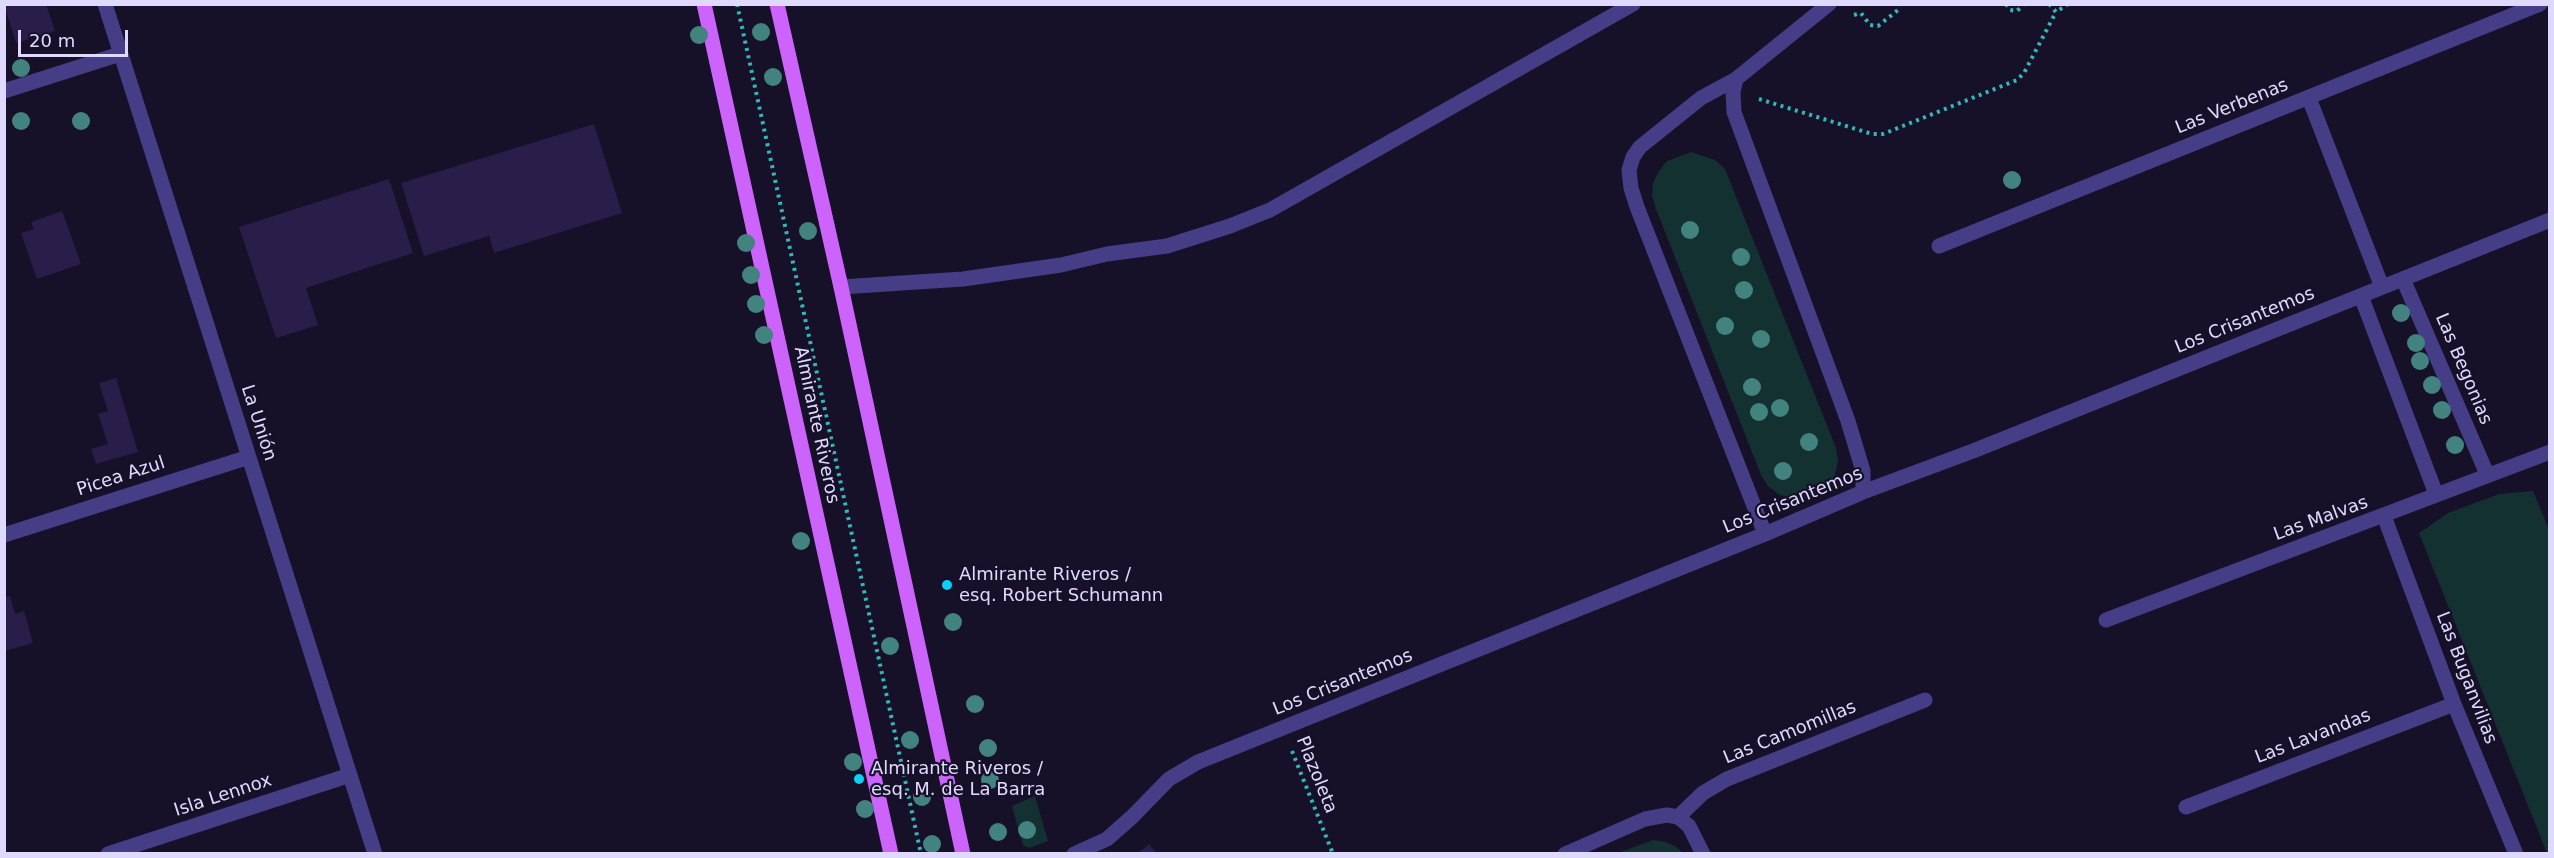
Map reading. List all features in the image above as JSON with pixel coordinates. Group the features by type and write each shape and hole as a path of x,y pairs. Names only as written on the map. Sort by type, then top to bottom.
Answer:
{"main road":[{"name":"Almirante Riveros","path":"704,4 891,854"},
{"path":"777,4 841,287 963,854"}],"street":[{"name":"La Unión","path":"105,4 375,854"},
{"path":"841,287 963,279 1061,265 1107,254 1167,246 1230,226 1270,210 1634,4"},
{"path":"1765,534 1637,207 1629,170 1633,157 1640,147 1701,98 1736,79 1829,4"},
{"name":"Las Verbenas","path":"1939,246 2540,4"},
{"path":"4,91 120,54"},
{"path":"1736,79 1733,92 1734,112 1851,430 1863,471 1863,492"},
{"path":"2309,98 2382,287"},
{"name":"Los Crisantemos","path":"1074,854 1101,843 1113,834 1160,786 1185,768 1765,534 1863,492 1973,451 2550,220"},
{"name":"Las Begonias","path":"2403,279 2487,474"},
{"path":"2361,296 2436,494"},
{"name":"Picea Azul","path":"4,535 249,457"},
{"name":"Las Malvas","path":"2106,620 2384,516 2487,474 2548,457"},
{"name":"Las Buganvilias","path":"2384,516 2454,704 2516,854"},
{"name":"Las Camomillas","path":"1678,817 1703,793 1727,779 1925,700"},
{"name":"Las Lavandas","path":"2186,807 2454,704"},
{"name":"Isla Lennox","path":"108,854 350,775"},
{"path":"1565,854 1658,815 1678,817 1695,834 1703,854"}],"path":[{"path":"737,4 921,854"},
{"path":"1847,20 1856,13 1861,13 1870,25 1878,26 1898,10 1899,4"},
{"path":"2006,4 2010,10 2017,11 2024,4"},
{"path":"2049,4 2056,12"},
{"path":"1760,93 1755,98 1872,134 1883,134 2017,80 2024,73 2056,12 2068,4"},
{"name":"Plazoleta","path":"1282,729 1333,854"}],"green space":[{"path":"1691,152 1715,160 1725,169 1836,448 1838,461 1835,475 1816,495 1804,499 1778,494 1768,486 1761,475 1656,209 1652,196 1653,183 1659,171 1667,161"},
{"path":"2533,491 2550,532 2549,854 2419,533 2448,513 2499,494"},
{"path":"1035,796 1048,841 1029,848 1023,845 1012,806"},
{"path":"1653,840 1675,846 1683,853 1618,853"}],"building":[{"path":"4,4 46,4 55,31 16,43"},
{"path":"594,124 622,213 494,253 489,236 424,256 401,183"},
{"path":"389,179 413,253 306,288 318,325 276,338 239,227"},
{"path":"62,211 81,264 37,279 21,233 34,229 31,222"},
{"path":"116,378 138,452 96,464 91,449 108,444 98,414 108,411 99,383"},
{"path":"10,596 15,614 24,611 33,643 4,651 4,597"},
{"path":"1149,844 1157,854 1137,854"}],"place":[{"name":"Almirante Riveros / esq. Robert Schumann","path":"947,585"},
{"name":"Almirante Riveros / esq. M. de La Barra","path":"859,779"}]}
